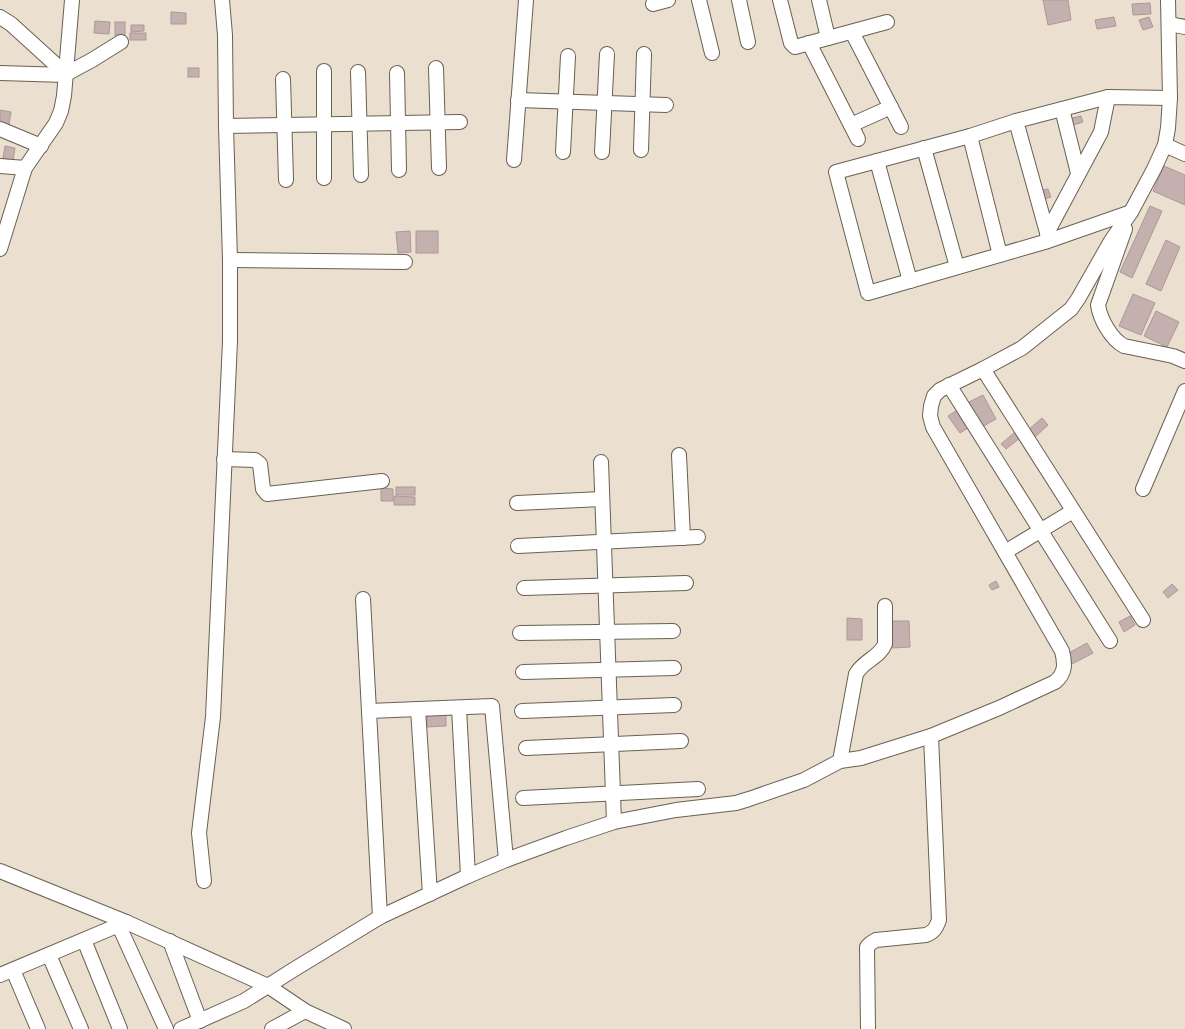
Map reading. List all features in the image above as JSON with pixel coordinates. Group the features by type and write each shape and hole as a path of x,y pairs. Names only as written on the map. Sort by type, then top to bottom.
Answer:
{"street":[{"path":"0,250 25,168 56,123 61,111 72,0"},
{"path":"204,881 199,833 213,717 230,341 225,35 222,0"},
{"path":"514,160 526,0"},
{"path":"653,4 668,0"},
{"path":"699,0 712,53"},
{"path":"739,0 748,42"},
{"path":"780,0 791,42 795,47 887,22"},
{"path":"819,0 828,38"},
{"path":"181,1029 238,1004 380,918 506,860 614,822 676,810 736,803 804,780 840,761 861,758 931,736 1055,682 1063,672 1064,658 1062,651 933,428 930,416 931,406 934,396 940,390 1022,348 1071,309 1111,240 1131,212 1154,170 1165,145 1168,128 1170,98 1168,0"},
{"path":"0,17 12,24 66,74"},
{"path":"1169,24 1185,27"},
{"path":"852,32 902,127"},
{"path":"0,73 66,74 121,42"},
{"path":"809,43 858,139"},
{"path":"602,152 607,54"},
{"path":"641,150 644,54"},
{"path":"563,152 568,56"},
{"path":"436,68 439,168"},
{"path":"324,71 324,178"},
{"path":"358,72 361,175"},
{"path":"397,73 398,170"},
{"path":"283,78 286,180"},
{"path":"1131,212 1048,237 1000,255 868,292 836,172 1108,97 1170,98"},
{"path":"1048,237 1078,172 1101,132 1108,97"},
{"path":"518,100 666,105"},
{"path":"851,125 891,107"},
{"path":"1062,109 1078,172"},
{"path":"1016,121 1048,237"},
{"path":"226,126 460,122"},
{"path":"0,129 41,146"},
{"path":"970,136 1000,255"},
{"path":"1165,145 1185,154"},
{"path":"924,148 957,267"},
{"path":"877,161 910,281"},
{"path":"0,166 25,168"},
{"path":"1131,212 1098,305 1099,314 1117,342 1124,346 1173,356 1185,361"},
{"path":"230,260 405,262"},
{"path":"983,369 1143,620"},
{"path":"949,385 1110,641"},
{"path":"1143,489 1185,391"},
{"path":"678,455 683,538"},
{"path":"224,459 255,460 260,464 263,489 267,494 382,481"},
{"path":"601,462 614,822"},
{"path":"517,503 602,499"},
{"path":"1005,552 1073,511"},
{"path":"518,546 698,537"},
{"path":"524,588 686,583"},
{"path":"362,599 380,918"},
{"path":"840,761 856,674 859,668 883,649 885,644 885,606"},
{"path":"520,633 673,631"},
{"path":"523,672 674,668"},
{"path":"522,711 674,705"},
{"path":"369,711 492,706 506,860"},
{"path":"459,708 468,876"},
{"path":"418,709 430,894"},
{"path":"868,1029 867,947 876,940 926,935 936,928 939,920 931,736"},
{"path":"526,748 681,741"},
{"path":"523,798 698,789"},
{"path":"0,871 122,924 170,941 268,986 306,1011 337,1028"},
{"path":"38,1029 6,972 122,924"},
{"path":"122,924 166,1029"},
{"path":"84,940 120,1029"},
{"path":"170,941 200,1022"},
{"path":"49,954 81,1029"},
{"path":"272,1029 306,1011"}],"building":[{"path":"1043,0 1068,0 1071,20 1048,25"},
{"path":"1150,3 1151,14 1133,15 1132,4"},
{"path":"171,12 186,13 186,24 171,24"},
{"path":"1114,17 1116,26 1097,29 1095,20"},
{"path":"1149,17 1153,27 1143,30 1139,20"},
{"path":"95,21 110,22 109,34 94,33"},
{"path":"115,22 125,22 125,35 115,35"},
{"path":"131,25 144,25 144,31 131,32"},
{"path":"130,33 146,33 146,40 130,40"},
{"path":"188,68 199,68 199,77 188,77"},
{"path":"0,110 11,112 9,124 0,123"},
{"path":"1081,116 1083,122 1070,126 1068,119"},
{"path":"5,146 15,148 13,160 3,158"},
{"path":"1164,166 1185,175 1185,205 1153,191"},
{"path":"1048,189 1051,197 1041,200 1038,191"},
{"path":"1150,206 1162,211 1132,278 1120,272"},
{"path":"410,231 411,252 398,253 396,232"},
{"path":"416,231 438,231 438,253 416,253"},
{"path":"1166,240 1180,247 1161,291 1146,284"},
{"path":"1133,294 1155,303 1141,335 1119,326"},
{"path":"1156,311 1179,322 1167,347 1144,336"},
{"path":"983,395 996,419 980,428 967,403"},
{"path":"959,409 971,426 960,433 948,416"},
{"path":"1042,418 1048,425 1034,438 1027,431"},
{"path":"1015,432 1020,438 1006,449 1001,444"},
{"path":"396,487 415,487 415,495 396,495"},
{"path":"381,488 393,489 393,501 381,501"},
{"path":"394,496 415,497 415,505 394,505"},
{"path":"996,581 999,587 992,590 989,585"},
{"path":"1172,584 1178,590 1168,598 1163,592"},
{"path":"1130,616 1135,625 1124,632 1119,622"},
{"path":"847,618 862,619 862,640 847,640"},
{"path":"892,621 909,621 910,647 892,648"},
{"path":"1087,643 1093,653 1072,664 1067,654"},
{"path":"427,714 446,714 446,726 427,727"}]}
